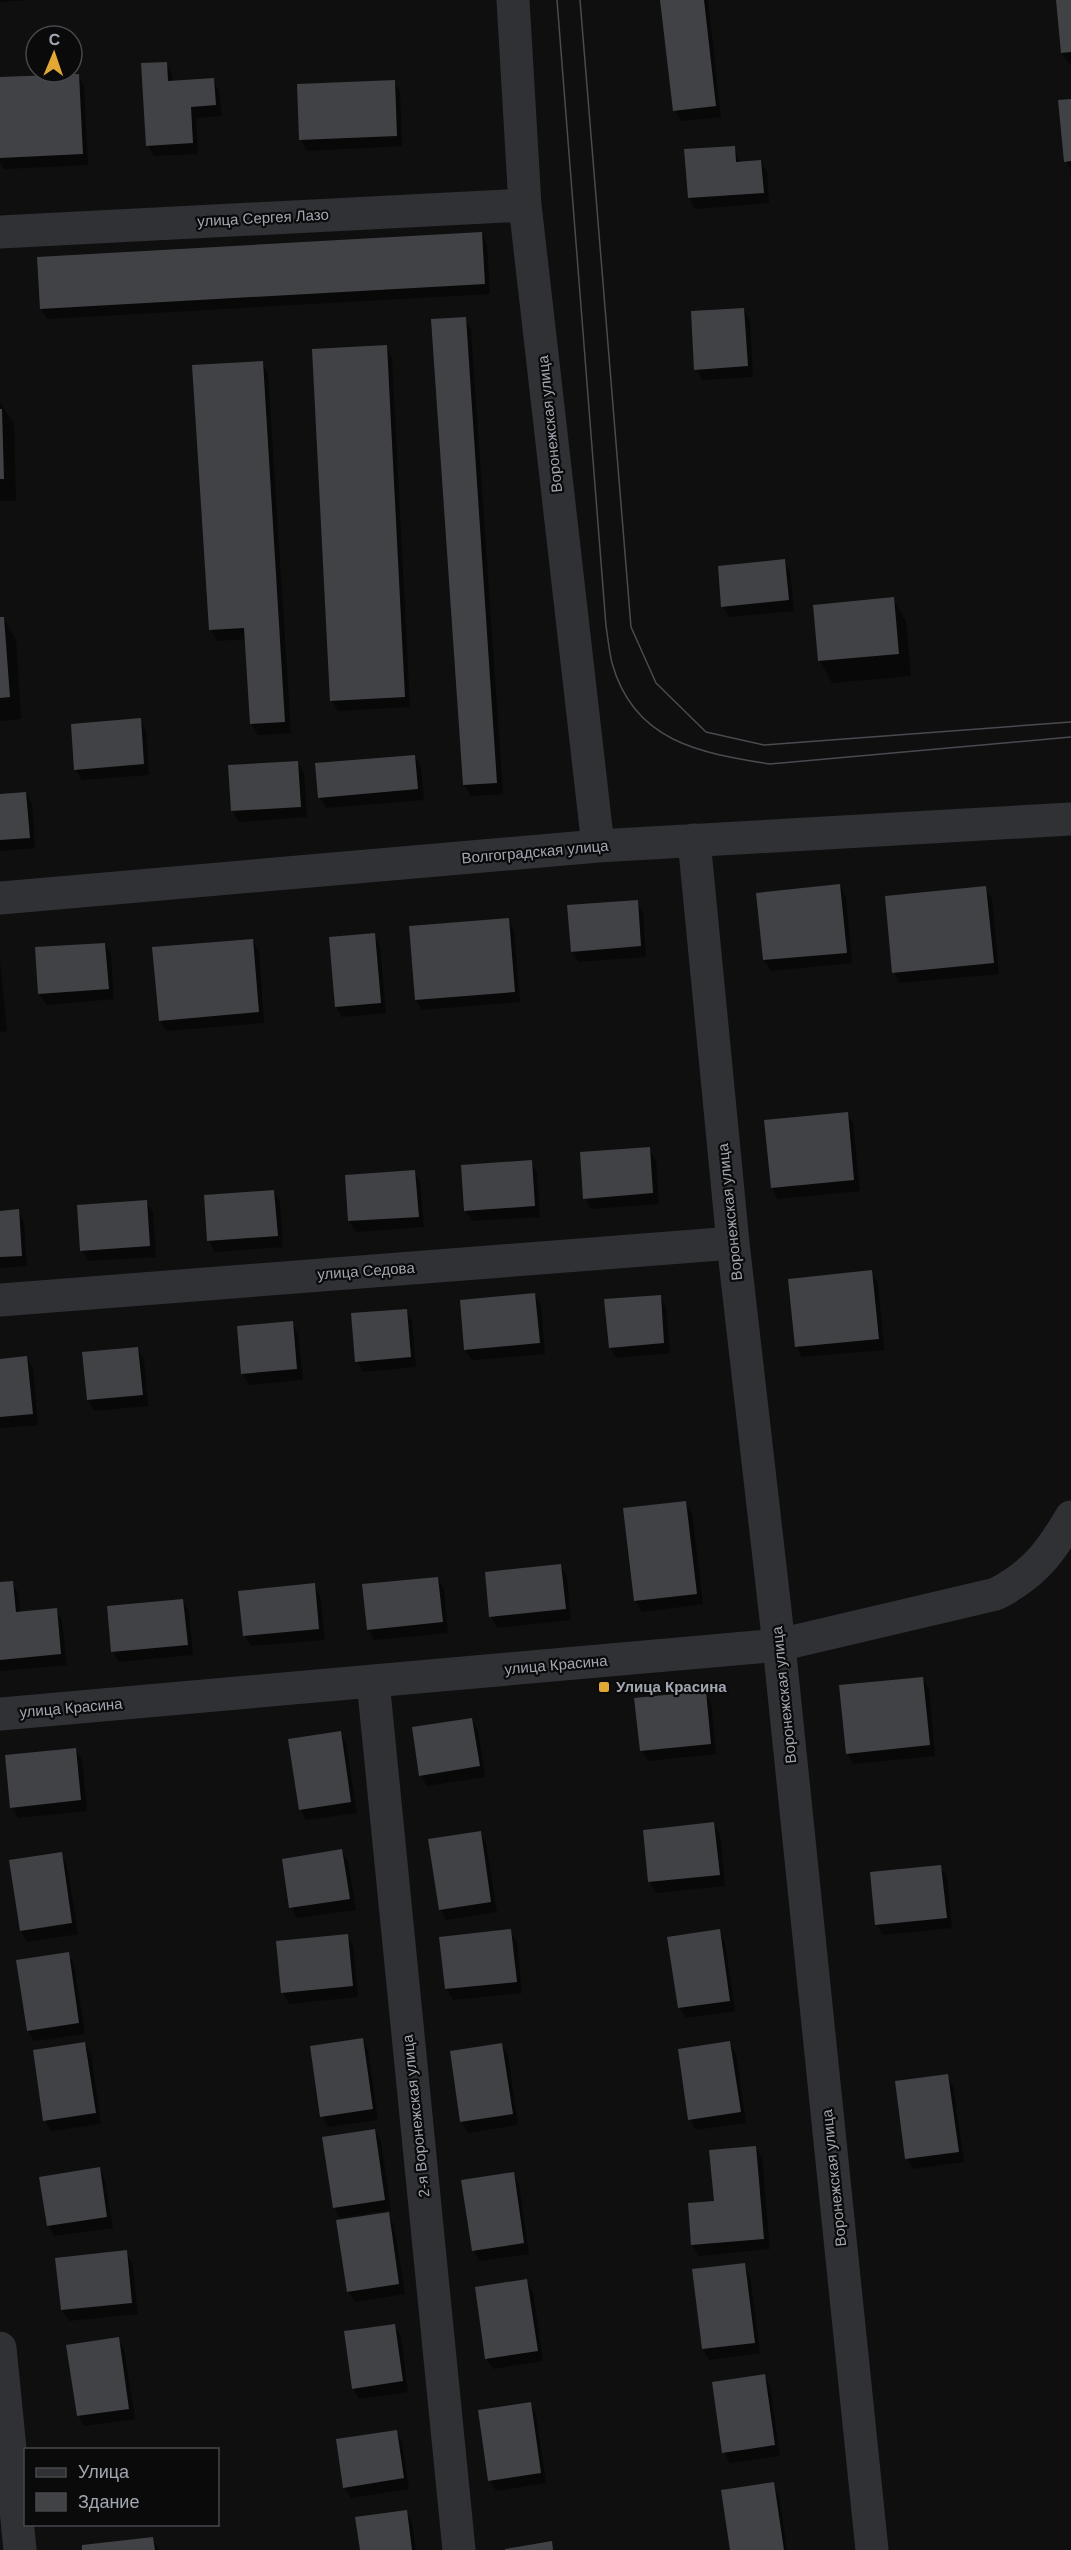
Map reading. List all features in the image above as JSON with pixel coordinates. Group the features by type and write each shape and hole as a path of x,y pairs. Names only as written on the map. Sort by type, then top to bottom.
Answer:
{"street":[{"name":"Воронежская улица","path":"513,0 525,205 598,846"},
{"name":"улица Сергея Лазо","path":"0,232 525,205"},
{"name":"Волгоградская улица","path":"0,898 598,846 1071,819"},
{"name":"Воронежская улица","path":"694,840 733,1243 779,1645 872,2550"},
{"name":"улица Седова","path":"0,1300 733,1243"},
{"name":"улица Красина","path":"0,1714 779,1645 996,1594 1019,1582 1039,1564 1057,1541 1071,1516"},
{"name":"2-я Воронежская улица","path":"373,1681 459,2550"},
{"path":"0,2348 20,2550"}],"building":[{"path":"660,0 704,0 716,106 673,111"},
{"path":"1056,0 1071,0 1071,52 1061,53"},
{"path":"167,62 168,81 214,78 216,105 191,107 193,143 146,146 141,63"},
{"path":"24,76 24,84 80,84 83,154 0,158 0,77"},
{"path":"395,80 397,136 299,140 297,84"},
{"path":"1071,99 1071,161 1064,162 1058,100"},
{"path":"735,146 736,162 761,160 764,193 688,198 684,149"},
{"path":"482,232 485,284 40,309 37,257"},
{"path":"744,308 748,366 694,370 691,311"},
{"path":"466,317 497,783 463,785 431,319"},
{"path":"387,345 405,697 330,701 312,349"},
{"path":"263,361 285,722 250,724 244,628 209,630 192,365"},
{"path":"0,409 2,409 4,479 0,479"},
{"path":"785,559 789,600 721,607 718,566"},
{"path":"894,597 899,654 818,661 813,605"},
{"path":"0,617 4,617 10,697 0,698"},
{"path":"141,718 144,764 74,770 71,724"},
{"path":"415,755 418,789 318,798 315,763"},
{"path":"298,761 301,807 231,811 228,765"},
{"path":"26,792 30,838 0,840 0,794"},
{"path":"840,884 847,953 763,960 756,893"},
{"path":"986,886 994,963 892,973 885,896"},
{"path":"638,900 641,946 571,952 567,905"},
{"path":"509,918 515,992 415,1000 409,926"},
{"path":"375,933 381,1003 335,1007 329,937"},
{"path":"253,939 259,1012 159,1021 152,947"},
{"path":"105,943 109,989 38,994 35,947"},
{"path":"848,1112 854,1180 771,1188 764,1120"},
{"path":"650,1147 653,1193 583,1199 580,1152"},
{"path":"532,1160 535,1206 464,1211 461,1165"},
{"path":"415,1170 419,1217 348,1221 345,1175"},
{"path":"274,1190 278,1236 207,1241 204,1195"},
{"path":"147,1200 150,1246 80,1251 77,1205"},
{"path":"19,1209 22,1256 0,1257 0,1211"},
{"path":"872,1270 879,1339 795,1347 788,1279"},
{"path":"535,1293 540,1343 464,1350 460,1300"},
{"path":"661,1295 664,1343 609,1348 604,1299"},
{"path":"407,1309 411,1357 355,1362 351,1313"},
{"path":"293,1321 297,1369 241,1374 237,1326"},
{"path":"138,1347 143,1395 87,1400 82,1352"},
{"path":"27,1356 33,1414 0,1417 0,1359"},
{"path":"686,1501 697,1594 634,1601 623,1508"},
{"path":"561,1564 566,1609 489,1617 485,1572"},
{"path":"438,1577 443,1622 367,1630 362,1584"},
{"path":"13,1581 16,1612 57,1608 61,1654 0,1660 0,1582"},
{"path":"315,1583 319,1629 243,1636 238,1591"},
{"path":"183,1599 188,1645 111,1652 107,1606"},
{"path":"923,1677 930,1745 846,1754 839,1685"},
{"path":"706,1691 711,1744 640,1751 634,1698"},
{"path":"472,1718 480,1766 419,1776 412,1727"},
{"path":"341,1731 351,1802 299,1810 288,1739"},
{"path":"76,1748 81,1800 10,1808 5,1755"},
{"path":"714,1822 720,1875 648,1882 643,1830"},
{"path":"481,1831 491,1902 439,1910 428,1839"},
{"path":"342,1849 350,1899 289,1908 282,1859"},
{"path":"62,1852 72,1923 20,1931 9,1860"},
{"path":"941,1865 947,1918 875,1925 870,1872"},
{"path":"511,1929 517,1982 445,1989 439,1937"},
{"path":"720,1929 730,2001 678,2008 667,1937"},
{"path":"348,1934 353,1986 281,1993 276,1941"},
{"path":"69,1952 79,2023 27,2031 16,1960"},
{"path":"363,2038 373,2109 320,2117 310,2046"},
{"path":"730,2041 741,2112 688,2120 678,2049"},
{"path":"85,2042 96,2113 43,2121 33,2050"},
{"path":"502,2043 513,2114 460,2122 450,2051"},
{"path":"948,2074 959,2152 905,2159 895,2081"},
{"path":"375,2129 385,2200 333,2208 322,2137"},
{"path":"756,2146 764,2239 691,2245 688,2203 714,2201 709,2150"},
{"path":"100,2167 107,2217 47,2226 39,2177"},
{"path":"514,2172 524,2243 472,2251 461,2180"},
{"path":"389,2212 399,2284 347,2292 336,2220"},
{"path":"127,2250 132,2303 61,2310 55,2258"},
{"path":"745,2263 755,2343 702,2349 692,2269"},
{"path":"527,2279 538,2351 485,2359 475,2287"},
{"path":"395,2324 403,2381 352,2389 344,2331"},
{"path":"119,2337 129,2409 77,2416 66,2345"},
{"path":"765,2374 775,2445 722,2453 712,2382"},
{"path":"531,2402 541,2473 488,2481 478,2410"},
{"path":"397,2430 404,2478 343,2488 336,2439"},
{"path":"774,2482 784,2550 730,2550 721,2490"},
{"path":"407,2510 412,2550 360,2550 355,2517"},
{"path":"153,2537 155,2550 82,2550 82,2545"},
{"path":"552,2541 553,2550 505,2550 505,2549"}],"tram line":[{"path":"557,0 606,626 612,663 622,690 636,711 653,727 695,748 719,755 770,764 1071,737"},
{"path":"580,0 631,627 656,683 706,732 764,745 1071,722"}],"place":[{"name":"Улица Красина","path":"604,1687"}]}
